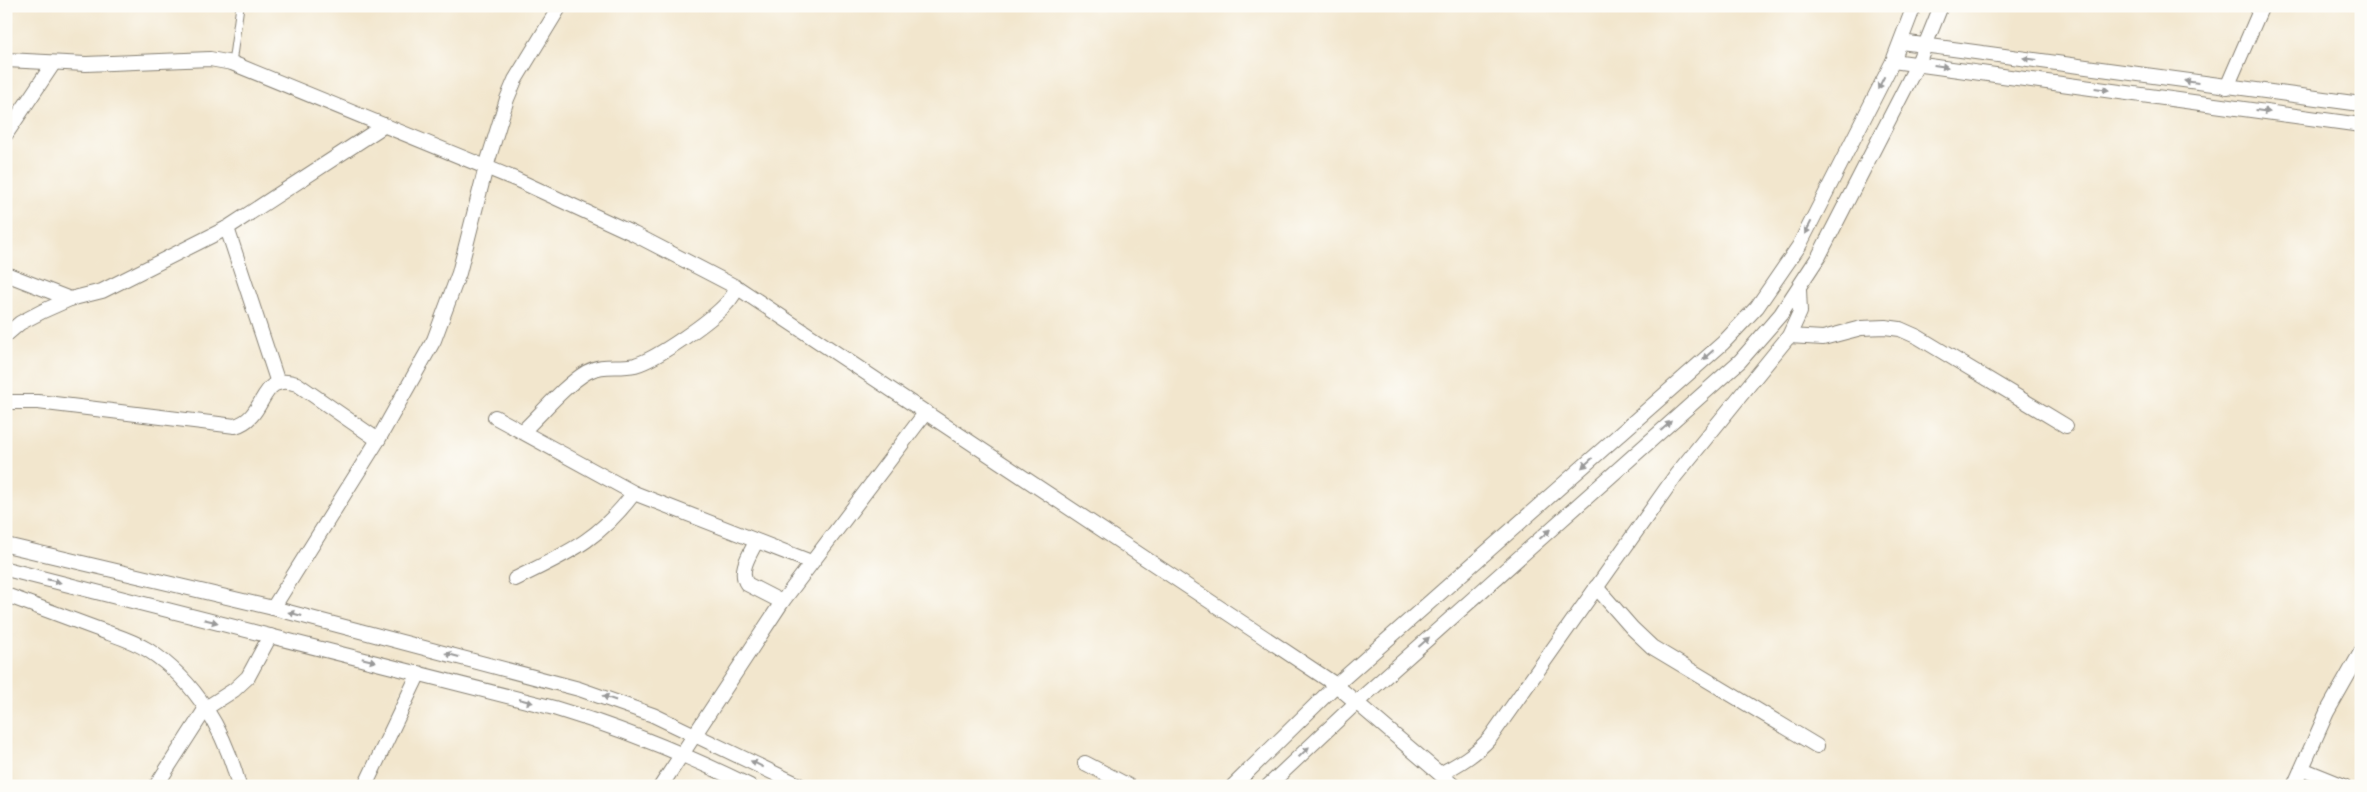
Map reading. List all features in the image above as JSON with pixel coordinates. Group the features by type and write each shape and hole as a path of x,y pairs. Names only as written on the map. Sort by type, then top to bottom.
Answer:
{"street":[{"path":"273,608 378,440 434,340 452,297 506,99 515,80 560,6"},
{"path":"1233,786 1336,684 1723,343 1757,307 1799,246 1892,61 1914,6"},
{"path":"1268,786 1357,702 1740,361 1776,320 1800,289 1819,256 1927,45 1942,6"},
{"path":"2227,87 2262,6"},
{"path":"1901,42 2361,104"},
{"path":"6,60 53,64 210,59 232,63 515,179 634,234 738,288 1336,684 1454,786"},
{"path":"1892,61 1918,63 2361,125"},
{"path":"6,134 53,64"},
{"path":"6,335 20,323 70,299 102,291 227,228 385,125"},
{"path":"227,228 278,383"},
{"path":"6,274 70,299"},
{"path":"523,431 586,372 606,365 620,367 636,365 652,357 709,320 726,304 738,288"},
{"path":"1440,774 1468,758 1490,738 1699,445 1788,336 1800,312 1800,289"},
{"path":"1788,336 1823,338 1860,328 1885,327 1900,329 1918,337 2066,426"},
{"path":"6,402 38,402 235,426 252,417 267,391 278,383 284,382 297,384 378,440"},
{"path":"661,786 681,752 695,734 782,602 926,412"},
{"path":"495,417 634,493 811,562"},
{"path":"514,579 576,549 596,535 611,522 634,493"},
{"path":"756,542 743,573 744,579 747,584 782,602"},
{"path":"6,545 273,608 579,689 653,715 801,786"},
{"path":"6,569 419,673 599,721 681,752 750,786"},
{"path":"1596,587 1637,633 1664,655 1817,746"},
{"path":"6,595 146,649 169,665 190,686 206,708 226,746 239,786"},
{"path":"156,786 206,708 234,690 248,676 270,636"},
{"path":"2294,786 2327,712 2361,652"},
{"path":"365,786 419,673"},
{"path":"1085,763 1130,786"},
{"path":"2302,769 2344,786"}],"lane":[{"path":"232,63 240,6"}]}
